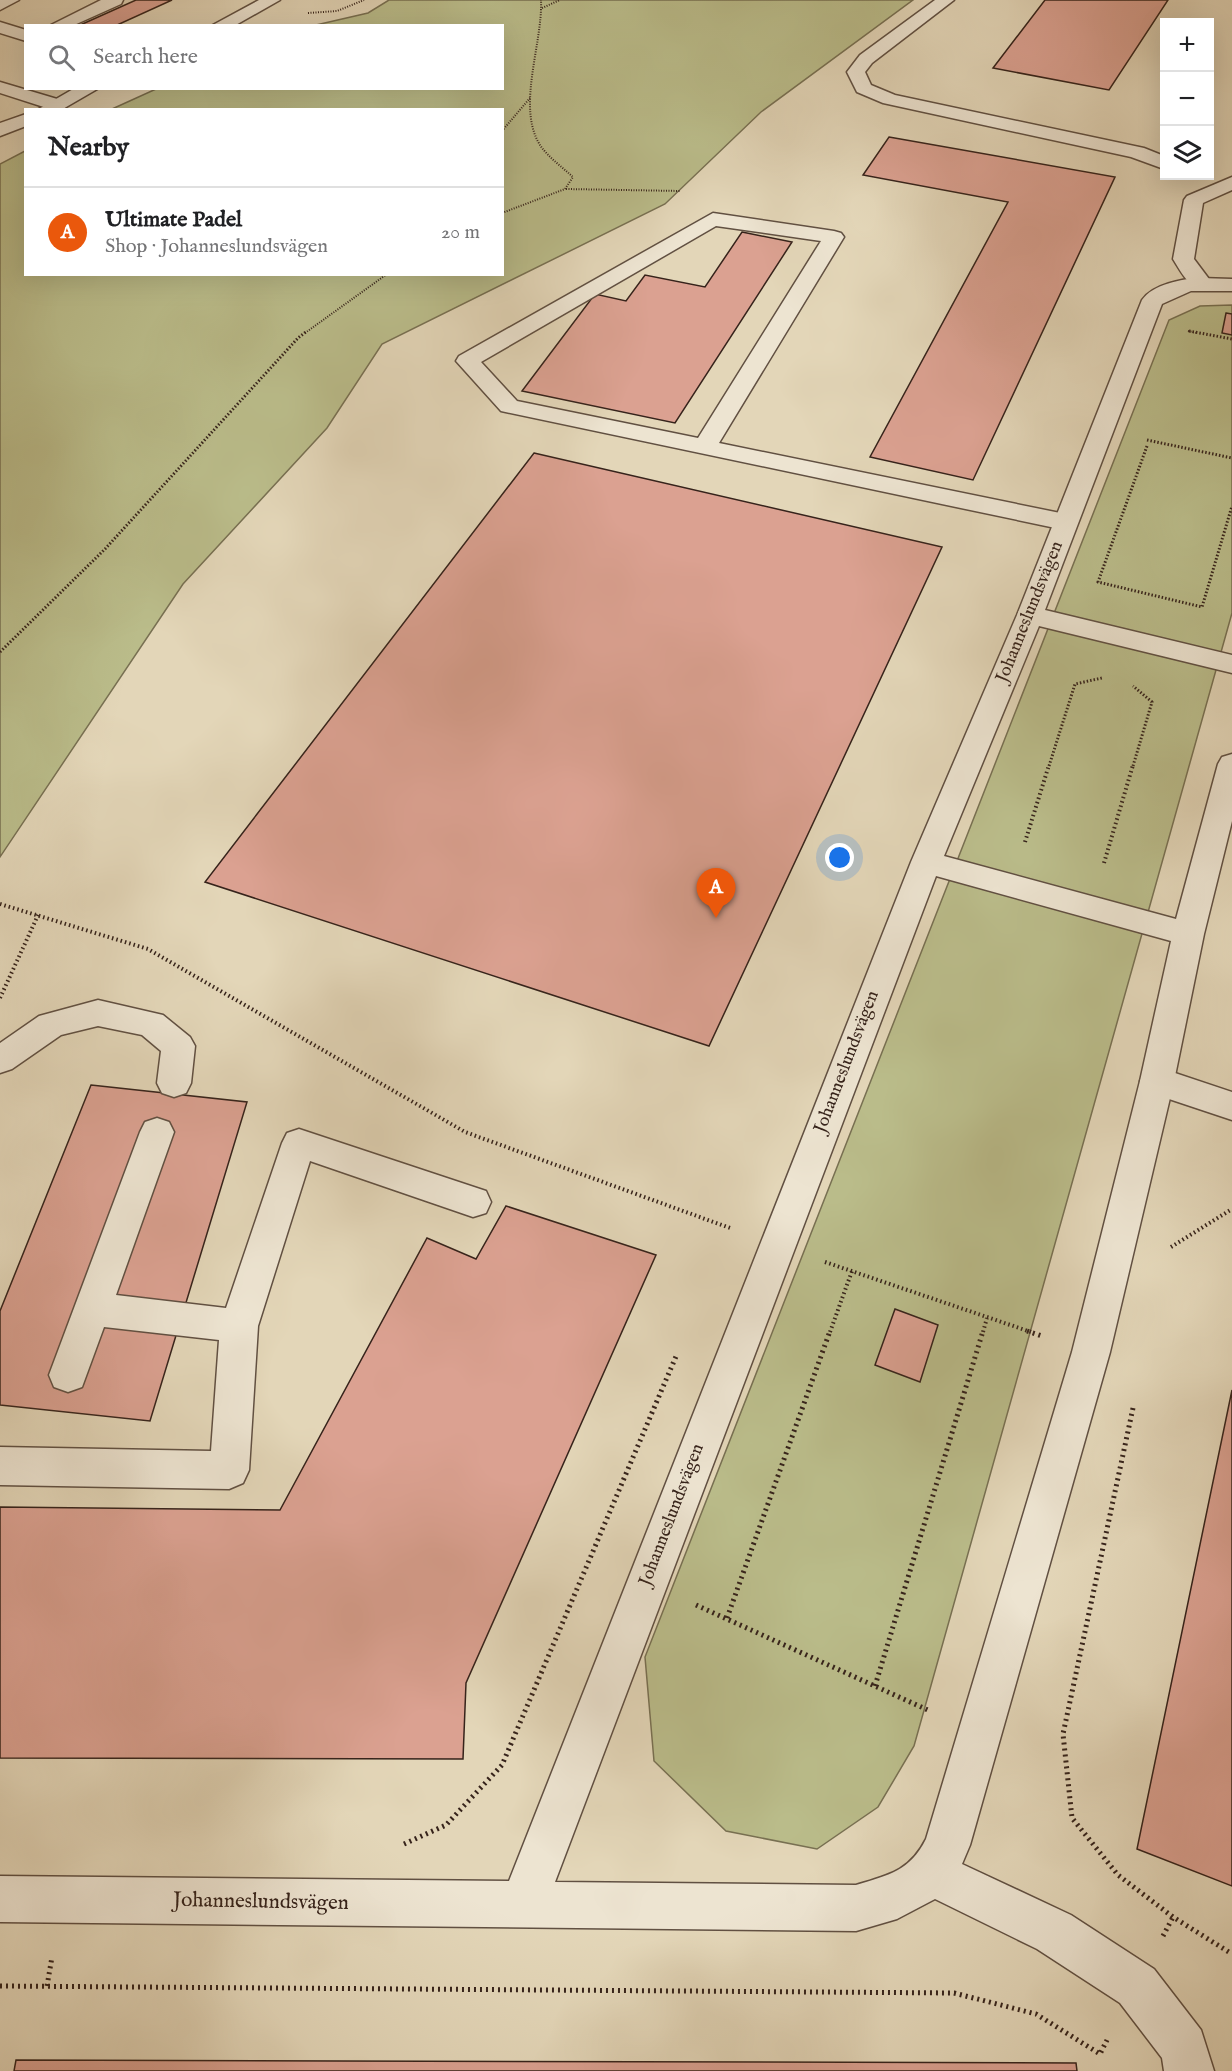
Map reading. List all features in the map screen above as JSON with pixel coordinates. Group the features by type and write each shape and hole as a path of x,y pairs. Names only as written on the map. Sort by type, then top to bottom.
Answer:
{"street":[{"path":"0,5 11,0"},
{"path":"61,24 115,0"},
{"path":"223,24 272,0"},
{"path":"946,0 866,59 856,72 864,88 890,99 1137,152 1160,161"},
{"path":"0,27 24,35"},
{"path":"0,87 51,107 86,90"},
{"path":"0,130 24,119"},
{"path":"1186,180 1194,200 1183,259 1217,284"},
{"path":"1194,200 1232,183"},
{"path":"704,448 834,237 713,219 467,361 509,406 704,448 1065,522"},
{"name":"Johanneslundsvägen","path":"522,1906 926,862 1030,615 1153,300 1178,286 1217,284"},
{"path":"1030,615 1232,664"},
{"path":"1189,2071 1184,2047 1137,1986 1054,1932 1001,1904 933,1874 947,1845 1091,1352 1157,1081 1188,934 1232,764"},
{"path":"926,862 1188,934"},
{"path":"0,1060 51,1025 98,1013 151,1024 178,1046 174,1083"},
{"path":"1157,1081 1232,1106"},
{"path":"68,1375 157,1132"},
{"path":"0,1466 229,1470 239,1326 299,1143 474,1202"},
{"path":"92,1309 239,1326"},
{"name":"Johanneslundsvägen","path":"0,1899 856,1908 897,1896 933,1874"}],"path":[{"path":"298,12 318,15 348,8 364,0"},
{"path":"541,0 542,8 531,98 533,131 541,145 573,177 565,189"},
{"path":"542,8 560,0"},
{"path":"504,129 531,98"},
{"path":"504,212 565,189 614,191 655,189 690,193"},
{"path":"376,281 380,276"},
{"path":"0,652 105,549 298,338 384,276"},
{"path":"1153,429 1098,582 1202,607 1232,506"},
{"path":"1102,431 1232,458"},
{"path":"1011,886 1075,684 1100,678 1108,680"},
{"path":"1091,908 1152,702 1135,686 1126,684"},
{"path":"0,998 39,914"},
{"path":"1170,1248 1232,1209"},
{"path":"726,1239 730,1228"},
{"path":"727,1618 852,1271"},
{"path":"875,1686 987,1318"},
{"path":"399,1846 446,1825 502,1765 679,1349"},
{"path":"646,1584 727,1618 980,1733"},
{"path":"0,1986 954,1993 1036,2014 1100,2054 1173,1917"}],"green space":[{"path":"389,0 913,0 761,112 665,204 382,344 327,428 183,584 0,857 0,164 24,152 24,276 504,276 504,108 114,108 154,90 504,90 504,24 320,24 368,13"},
{"path":"1232,305 1232,613 914,1746 878,1807 817,1849 726,1831 654,1761 645,1657 1169,320 1200,306"}],"building":[{"path":"136,0 172,0 119,24 82,24"},
{"path":"1045,0 1168,0 1109,90 993,68"},
{"path":"889,137 1115,177 973,480 870,457 1008,202 863,175"},
{"path":"742,232 792,242 675,423 522,391 595,294 626,301 645,275 705,287"},
{"path":"1226,313 1232,314 1232,335 1222,333"},
{"path":"534,453 942,547 709,1046 205,882"},
{"path":"91,1085 247,1102 150,1421 0,1405 0,1311"},
{"path":"506,1206 656,1255 466,1683 463,1759 0,1758 0,1507 280,1510 427,1238 476,1259"},
{"path":"895,1309 938,1325 920,1382 875,1365"},
{"path":"1232,1390 1232,1886 1137,1849"},
{"path":"16,2060 1076,2063 1077,2071 14,2071"}],"place":[{"name":"Ultimate Padel","path":"716,918"}]}
